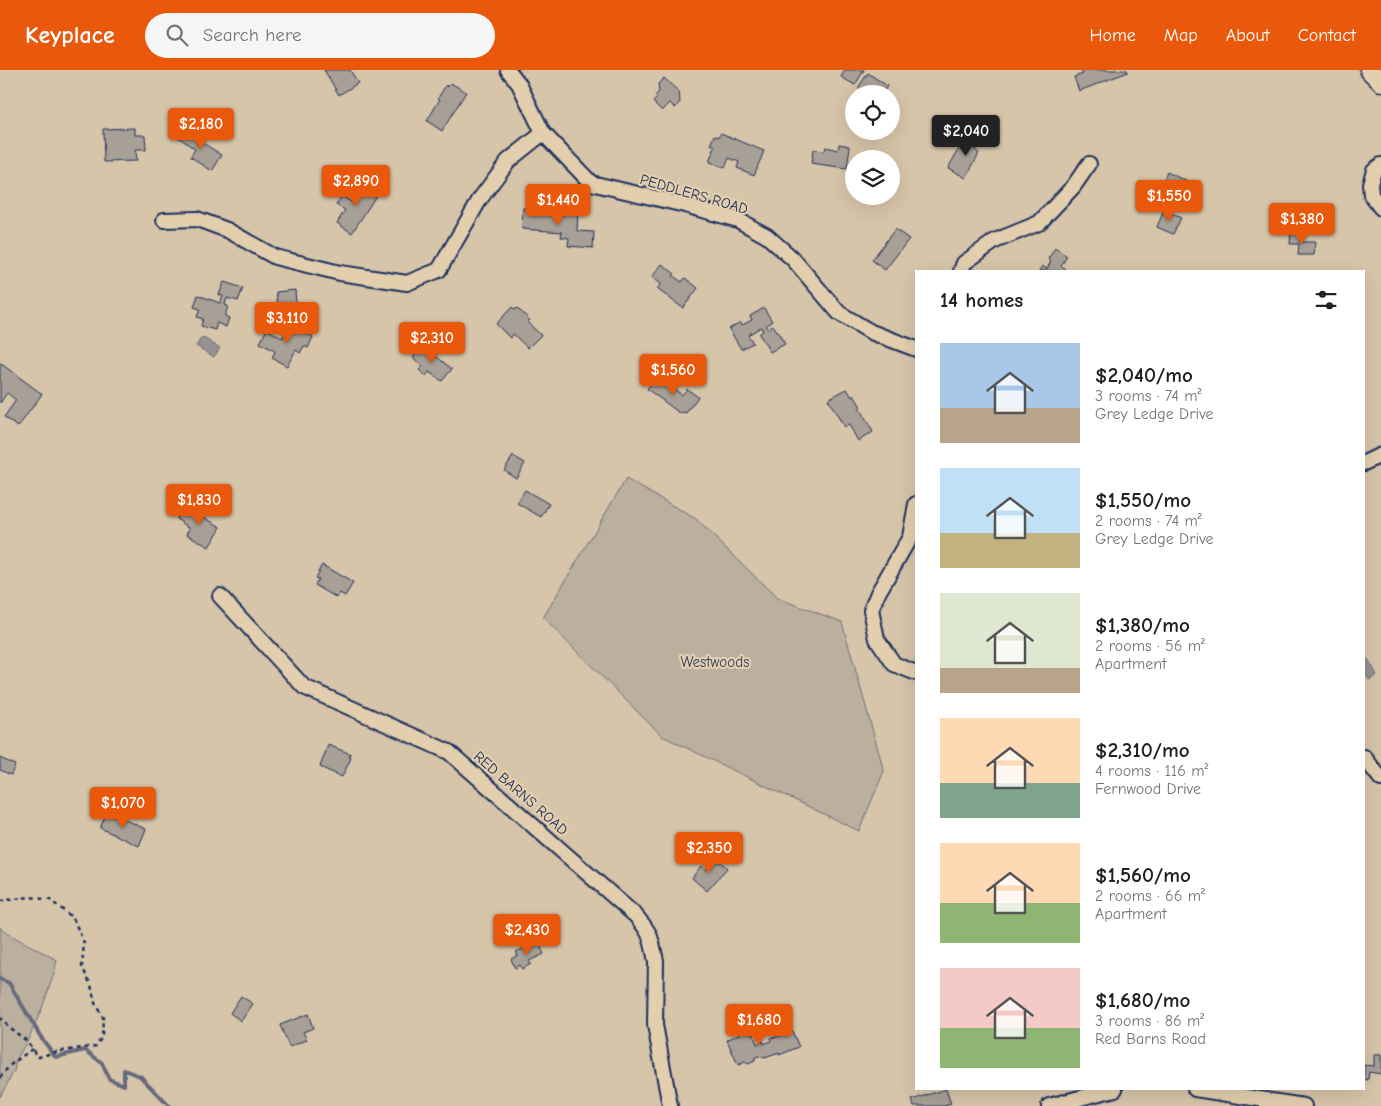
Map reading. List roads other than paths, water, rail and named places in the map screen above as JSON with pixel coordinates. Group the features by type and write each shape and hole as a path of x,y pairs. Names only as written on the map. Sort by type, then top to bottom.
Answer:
{"main road":[{"path":"1370,70 1381,82"}],"street":[{"name":"PEDDLERS ROAD","path":"508,70 518,84 543,133 591,183 686,205 738,220 767,236 793,259 838,314 871,332 915,349"},
{"path":"164,220 197,219 227,230 275,257 340,273 407,283 439,270 480,199 508,161 543,133"},
{"path":"961,270 964,263 995,241 1039,223 1073,187 1089,164"},
{"path":"1381,165 1374,170 1370,184 1376,193 1381,208"},
{"path":"1376,193 1381,174"},
{"path":"1365,463 1381,455"},
{"path":"915,510 910,537 870,610 877,639 894,664 915,673"},
{"name":"RED BARNS ROAD","path":"220,596 304,687 449,752 644,926 652,943 656,961 654,1025 670,1106"},
{"path":"1365,758 1381,779"},
{"path":"1049,1106 1111,1090"},
{"path":"1201,1090 1304,1106"}],"waterway":[{"path":"0,979 9,983 42,1039 56,1057 85,1050 102,1063 109,1079 124,1085 124,1070 140,1076 169,1106"}],"park label":[{"name":"Westwoods","path":"715,662"}]}
